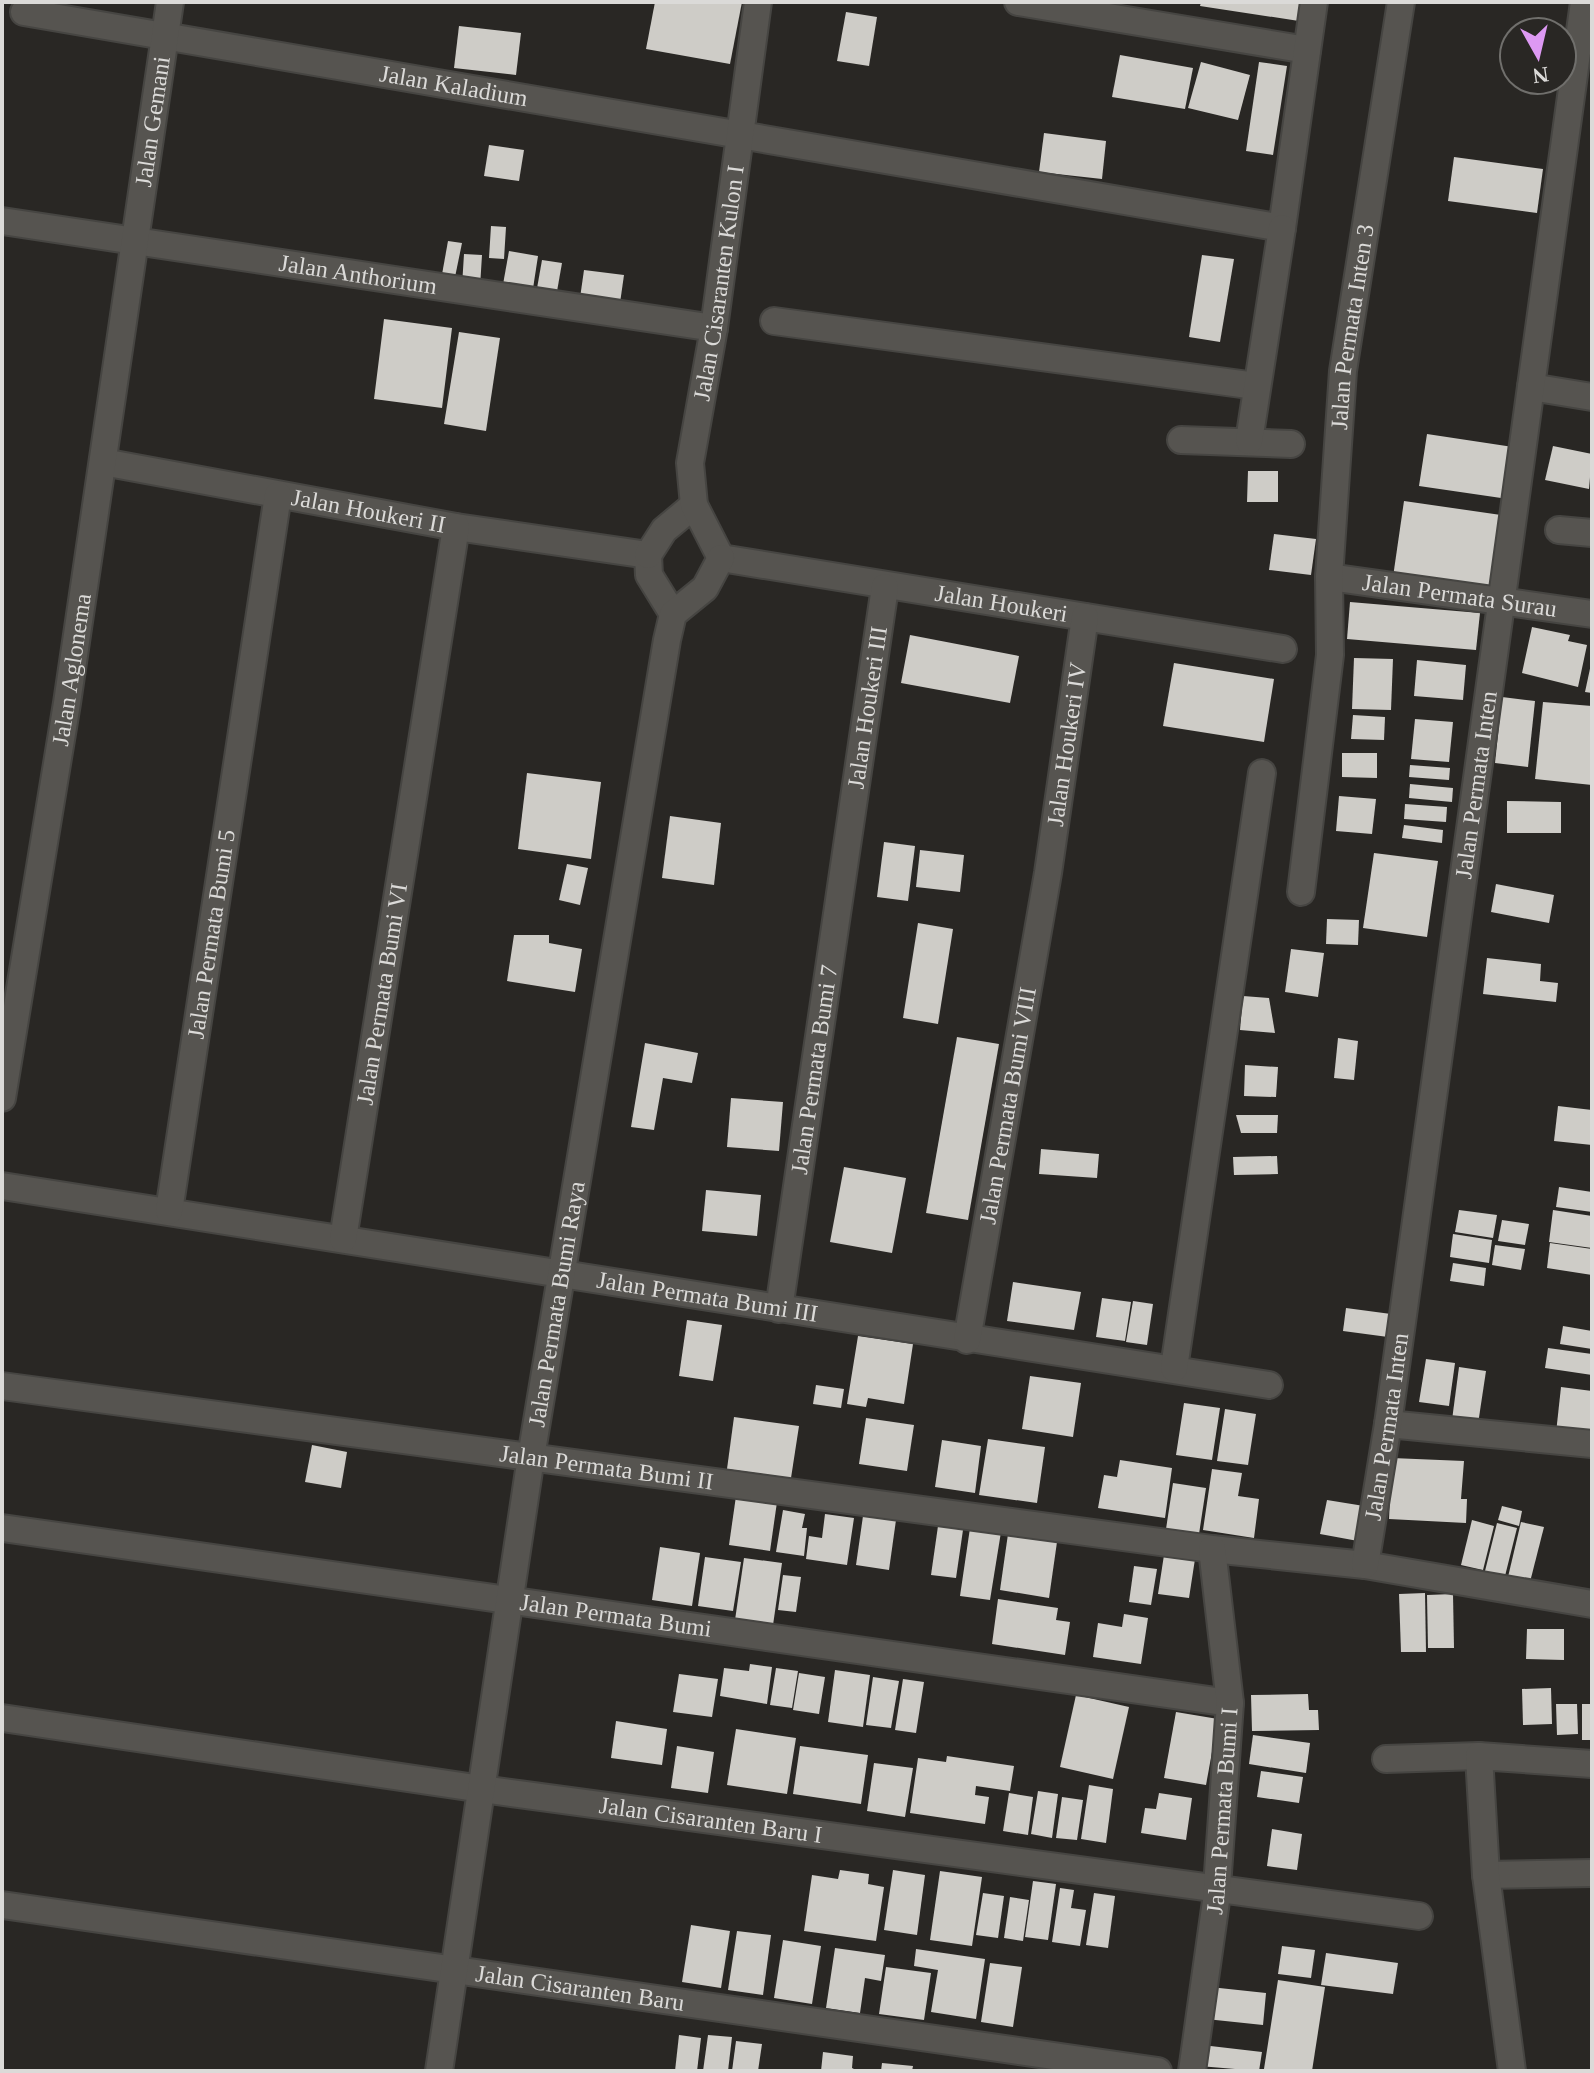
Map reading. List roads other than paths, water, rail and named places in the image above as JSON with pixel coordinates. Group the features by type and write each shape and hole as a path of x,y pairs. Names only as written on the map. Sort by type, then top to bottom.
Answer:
{"street":[{"name":"Jalan Gemani","path":"137,240 170,2"},
{"name":"Jalan Cisaranten Kulon I","path":"721,558 694,505 690,463 714,328 758,2"},
{"path":"1018,2 1307,50"},
{"path":"1249,441 1314,2"},
{"name":"Jalan Permata Inten 3","path":"1301,892 1330,655 1329,577 1343,371 1401,2"},
{"name":"Jalan Permata Inten","path":"1365,1565 1388,1424 1584,2"},
{"name":"Jalan Kaladium","path":"24,12 1282,228"},
{"name":"Jalan Anthorium","path":"2,221 714,328"},
{"name":"Jalan Aglonema","path":"2,1098 137,240"},
{"path":"774,321 1256,386"},
{"path":"1531,387 1592,397"},
{"path":"1181,440 1291,444"},
{"name":"Jalan Houkeri II","path":"103,462 456,527 422,751"},
{"name":"Jalan Permata Bumi 5","path":"169,1211 278,495"},
{"path":"694,505 664,530 648,555 649,575 673,614 705,588 721,558"},
{"path":"456,527 648,555"},
{"path":"1559,530 1592,533"},
{"name":"Jalan Houkeri","path":"721,558 885,587 1283,649"},
{"name":"Jalan Permata Surau","path":"1329,577 1592,614"},
{"name":"Jalan Houkeri III","path":"848,829 885,587"},
{"name":"Jalan Permata Bumi Raya","path":"439,2071 508,1599 560,1274 641,782 673,614"},
{"name":"Jalan Houkeri IV","path":"1048,873 1085,617"},
{"name":"Jalan Permata Bumi VI","path":"343,1239 422,751"},
{"path":"1174,1368 1262,773"},
{"name":"Jalan Permata Bumi 7","path":"779,1309 848,829"},
{"name":"Jalan Permata Bumi VIII","path":"967,1340 1048,873"},
{"name":"Jalan Permata Bumi III","path":"2,1186 967,1340 1174,1368 1269,1385"},
{"name":"Jalan Permata Bumi II","path":"2,1386 1212,1549 1365,1565 1592,1604"},
{"path":"1388,1424 1592,1444"},
{"name":"Jalan Permata Bumi","path":"2,1528 1230,1703"},
{"name":"Jalan Permata Bumi I","path":"1192,2071 1217,1887 1230,1703 1212,1549"},
{"name":"Jalan Cisaranten Baru I","path":"2,1718 482,1789 1419,1916"},
{"path":"1479,1756 1486,1875 1512,2071"},
{"path":"1386,1759 1479,1756 1592,1764"},
{"path":"1486,1875 1592,1873"},
{"name":"Jalan Cisaranten Baru","path":"2,1905 1158,2071"}]}
